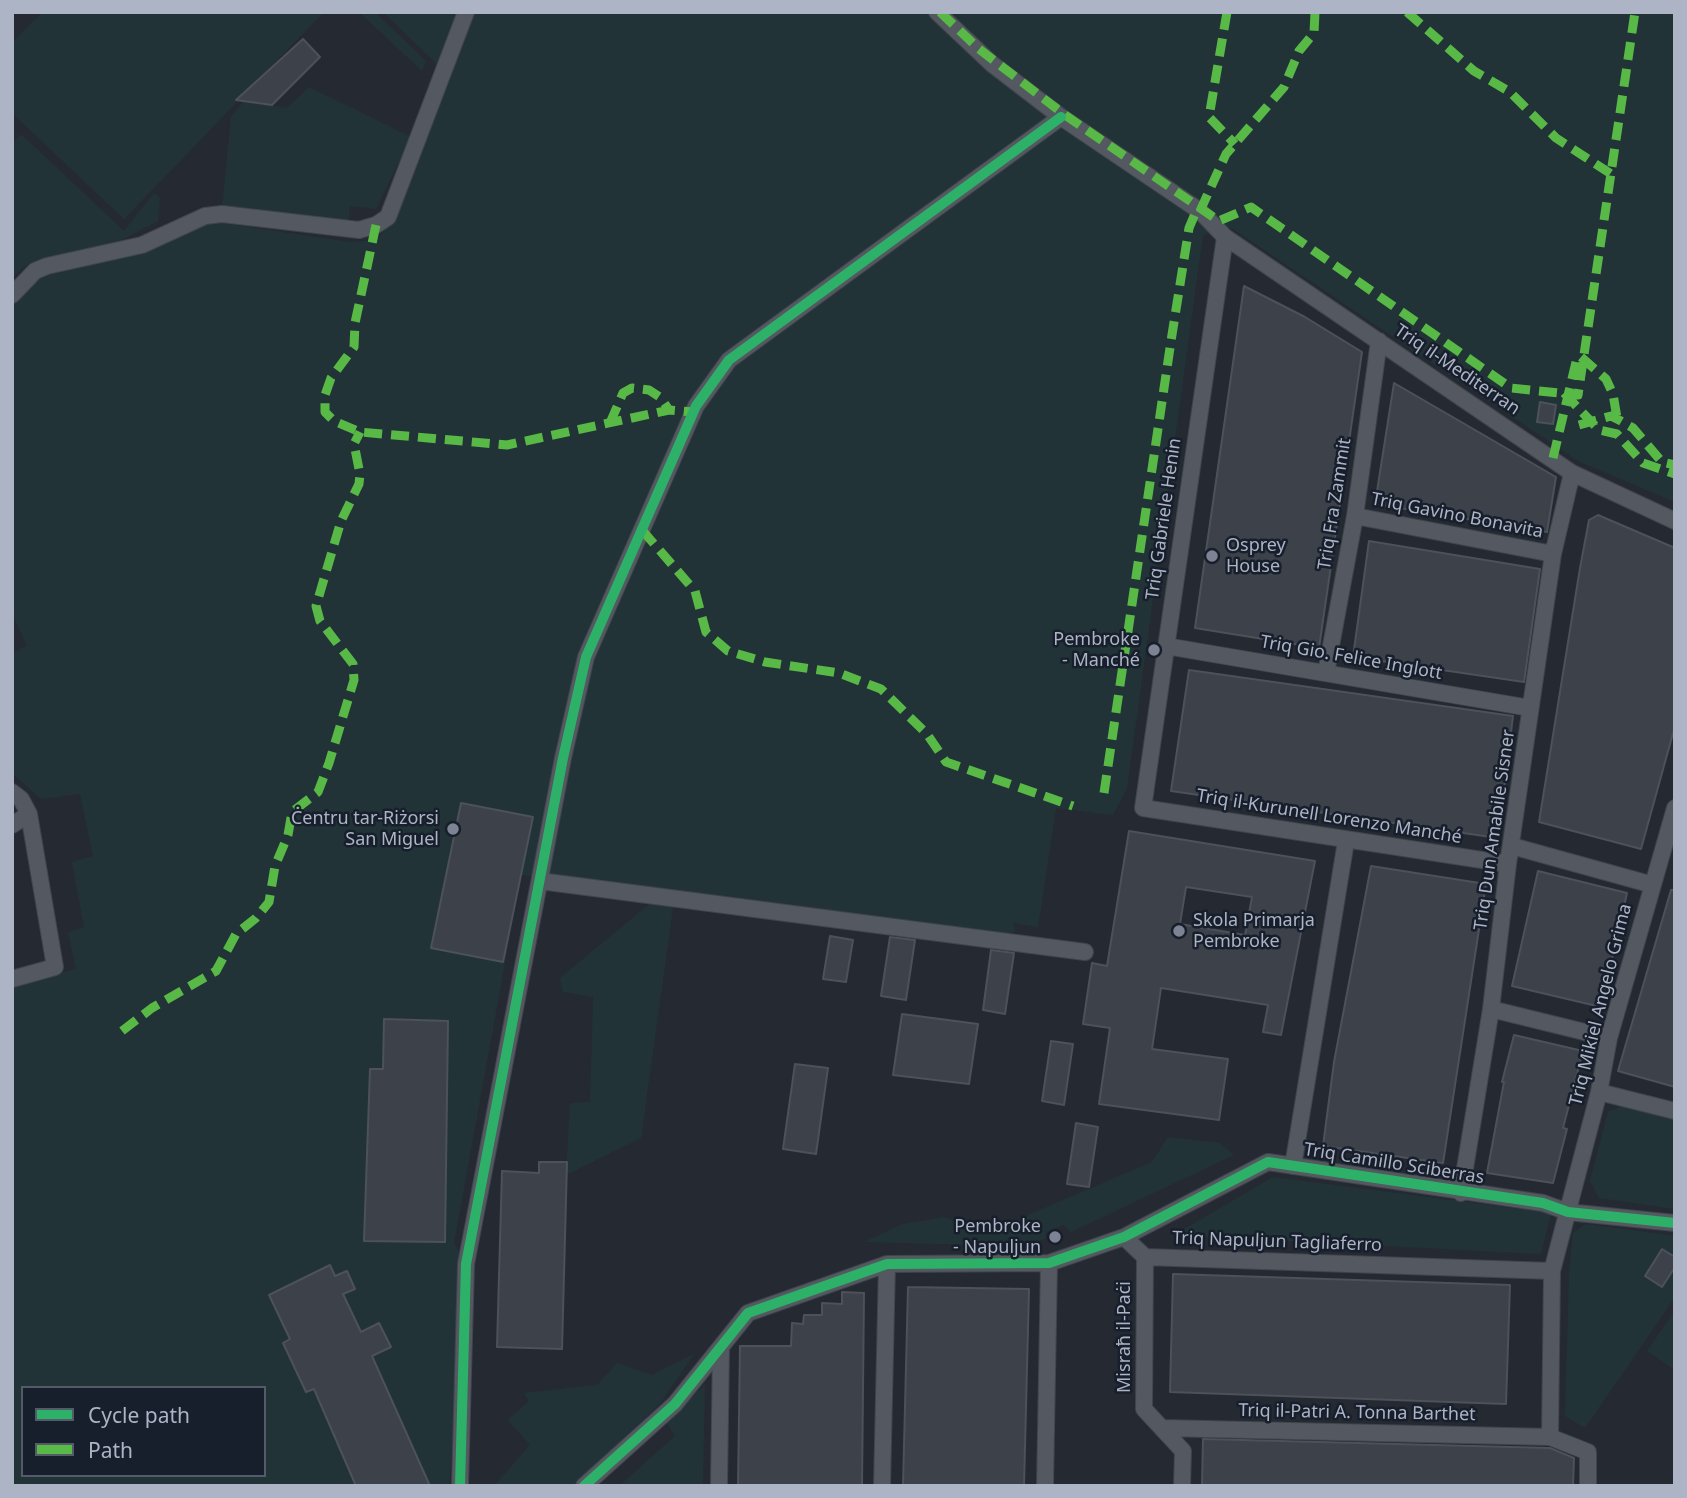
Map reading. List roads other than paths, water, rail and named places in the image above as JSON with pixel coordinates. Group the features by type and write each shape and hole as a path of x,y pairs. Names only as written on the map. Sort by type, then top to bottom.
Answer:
{"street":[{"path":"12,295 35,271 47,266 142,246 205,216 222,214 359,230 376,225 388,217 466,12"},
{"name":"Triq il-Mediterran","path":"937,12 992,64 1061,117 1200,211 1225,237 1572,473 1675,521"},
{"path":"460,1486 466,1264 586,657 696,406 729,360 1061,117"},
{"name":"Triq Gabriele Henin","path":"1143,808 1225,237"},
{"name":"Triq Fra Zammit","path":"1326,673 1354,516 1379,341"},
{"name":"Triq Dun Amabile Sisner","path":"1461,1193 1491,1009 1508,864 1553,554 1572,473"},
{"name":"Triq Gavino Bonavita","path":"1354,516 1553,554"},
{"name":"Triq Gio. Felice Inglott","path":"1166,646 1530,708"},
{"path":"12,792 22,799 29,814 55,967 12,979"},
{"name":"Triq il-Kurunell Lorenzo Manché","path":"1143,808 1508,864"},
{"name":"Triq Mikiel Angelo Grima","path":"1550,1437 1552,1271 1599,1092 1609,1038 1675,808"},
{"path":"12,825 29,814"},
{"path":"1293,1166 1346,841"},
{"path":"1512,846 1653,885"},
{"path":"540,881 1085,952"},
{"path":"1491,1009 1609,1038"},
{"path":"1599,1092 1675,1111"},
{"name":"Triq Camillo Sciberras","path":"1124,1237 1268,1162 1461,1193 1543,1203 1568,1212 1675,1223"},
{"path":"584,1486 675,1404 748,1313 887,1264 1049,1263 1124,1237 1145,1257"},
{"name":"Triq Napuljun Tagliaferro","path":"1145,1257 1552,1271"},
{"name":"Misraħ il-Paċi","path":"1145,1257 1144,1409 1183,1451 1182,1486"},
{"path":"1045,1486 1049,1263"},
{"path":"882,1486 887,1264"},
{"path":"719,1486 721,1347"},
{"name":"Triq il-Patri A. Tonna Barthet","path":"1163,1428 1550,1437"},
{"path":"1550,1437 1588,1452 1588,1486"}],"place":[{"name":"Osprey House","path":"1212,556"},
{"name":"Pembroke - Manché","path":"1154,650"},
{"name":"Ċentru tar-Riżorsi San Miguel","path":"453,829"},
{"name":"Skola Primarja Pembroke","path":"1179,931"},
{"name":"Pembroke - Napuljun","path":"1055,1237"}]}
